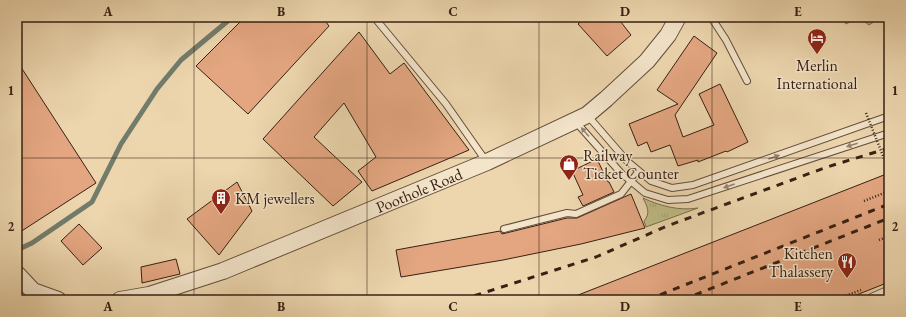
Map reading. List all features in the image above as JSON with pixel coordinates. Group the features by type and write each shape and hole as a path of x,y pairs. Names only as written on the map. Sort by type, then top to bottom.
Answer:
{"street":[{"name":"Poothole Road","path":"120,300 149,295 223,271 487,162 581,118 606,99 647,60 668,35 678,17"},
{"path":"17,274 33,291 58,300"},
{"path":"873,300 889,293"}],"lane":[{"path":"374,17 446,104 487,162"},
{"path":"711,17 726,40 747,81"},
{"path":"581,118 650,181 672,188 693,185 889,116"},
{"path":"581,118 621,173 645,193 668,200 688,199 889,133"},
{"path":"504,229 567,213 576,214 621,194 632,182 639,171"}],"path":[{"path":"866,113 889,171"},
{"path":"864,200 889,191"},
{"path":"879,240 889,236"}],"green space":[{"path":"842,17 881,17 869,25 860,20 852,21 846,24"},
{"path":"643,198 670,207 684,209 698,208 646,227 644,221 648,210"}],"building":[{"path":"245,17 322,17 329,26 248,114 196,66"},
{"path":"586,17 617,17 631,35 607,56 578,24"},
{"path":"359,32 390,74 404,63 469,150 372,191 358,171 376,157 344,103 314,137 362,182 333,206 263,139"},
{"path":"694,36 717,53 675,115 683,137 714,125 699,94 720,84 748,142 727,152 726,151 698,162 698,160 678,166 670,145 651,152 647,142 638,146 629,124 678,104 657,90"},
{"path":"17,61 96,183 17,234"},
{"path":"597,159 614,192 583,206 578,197 583,195 572,171"},
{"path":"889,173 889,282 844,300 568,300 568,299"},
{"name":"KM jewellers","path":"237,182 252,211 219,255 187,219"},
{"path":"631,194 645,228 581,244 503,260 401,277 396,250 500,231 502,234 567,218 577,218"},
{"path":"79,224 102,248 83,265 61,241"},
{"path":"176,259 180,274 142,283 141,267"}],"waterway":[{"path":"17,250 32,243 92,202 121,144 157,89 181,60 232,17"}],"railway":[{"path":"461,300 596,257 667,226 827,167 889,148"},
{"path":"647,300 889,204"},
{"path":"682,300 889,218"}],"place":[{"name":"Merlin International","path":"817,55"},
{"name":"Railway Ticket Counter","path":"569,181"},
{"name":"KM jewellers","path":"221,215"},
{"name":"Kitchen Thalassery","path":"847,279"}]}
